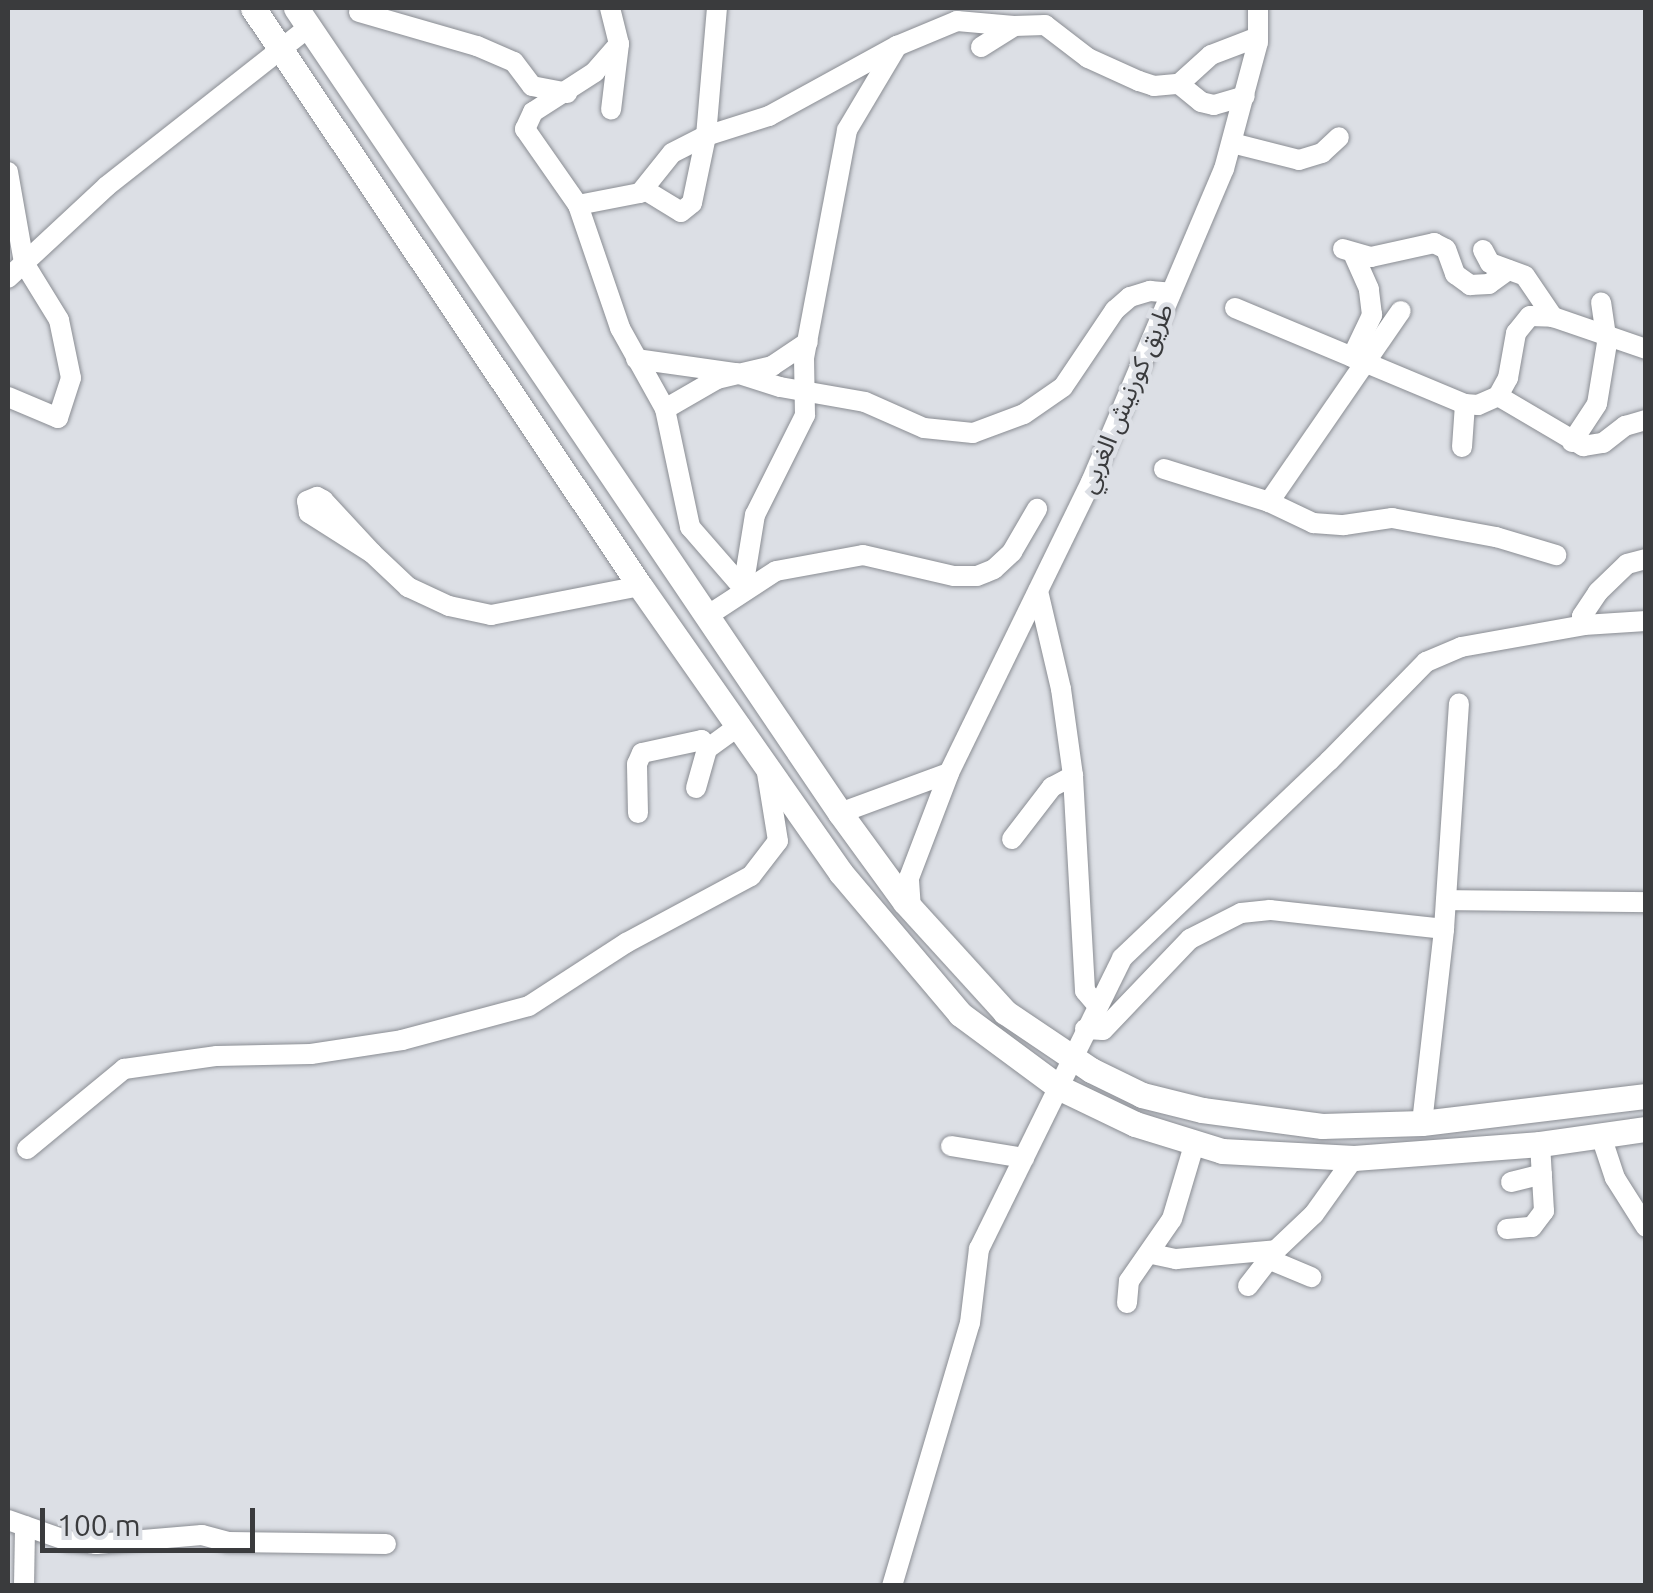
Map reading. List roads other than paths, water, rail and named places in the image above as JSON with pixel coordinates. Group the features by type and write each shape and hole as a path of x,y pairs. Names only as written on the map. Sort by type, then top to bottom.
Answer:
{"main road":[{"path":"252,8 640,586 841,872 960,1014 1060,1088 1135,1124 1222,1151 1354,1158 1540,1144 1646,1129"},
{"path":"303,17 840,813 911,909 1004,1012 1071,1056 1142,1095 1202,1110 1322,1126 1422,1123 1646,1096"}],"street":[{"path":"610,8 619,44 611,110"},
{"path":"645,190 676,211 690,208 706,136 717,8"},
{"path":"982,8 1014,26"},
{"name":"طريق كورنيش الغربي","path":"911,909 909,878 950,774 1091,482 1232,143 1258,38 1258,8"},
{"path":"360,12 477,46 514,62 532,86 567,92"},
{"path":"8,278 108,186 280,48 303,17"},
{"path":"578,206 645,190 667,156 706,136 770,116 897,46 957,21 1014,26 1046,24 1088,58 1154,86 1179,84 1211,55 1258,38"},
{"path":"981,47 1014,26"},
{"path":"619,44 595,72 533,112 525,129 578,206 620,328 665,408 688,521 743,588"},
{"path":"743,588 755,515 802,428 808,342 847,130 897,46"},
{"path":"1179,84 1201,102 1214,105 1245,96"},
{"path":"1232,143 1299,160 1322,153 1340,137"},
{"path":"8,172 24,263 59,320 71,378 58,418 8,397"},
{"path":"1359,360 1372,315 1368,289 1349,252 1390,255 1434,243 1446,249 1462,282 1480,286 1508,270"},
{"path":"1484,250 1490,263 1525,276 1553,317"},
{"path":"636,358 736,373 806,392 865,402 924,428 973,434 1024,414 1062,387 1115,310 1130,297 1150,291 1171,293"},
{"path":"1572,442 1594,410 1607,335 1601,302"},
{"path":"1235,308 1465,404 1478,404 1498,396 1508,378 1521,322 1530,316 1553,317 1646,349"},
{"path":"1268,502 1359,360 1401,311"},
{"path":"665,408 736,373 772,366 808,342"},
{"path":"1498,396 1572,442 1595,446 1636,423"},
{"path":"1462,447 1465,404"},
{"path":"1594,410 1636,423"},
{"path":"1164,469 1268,502 1313,523 1344,525 1392,518 1496,537 1556,555"},
{"path":"707,616 743,588 786,568 817,566 863,555 954,576 977,576 994,569 1012,552 1037,508"},
{"path":"372,553 408,587 448,606 491,615 640,586"},
{"path":"1584,625 1582,616 1598,592 1627,564 1646,559"},
{"path":"1038,591 1060,689 1073,776 1085,991 1098,1005"},
{"path":"892,1586 970,1323 979,1249 1122,958 1330,761 1426,662 1461,647 1584,625 1646,620"},
{"path":"1422,1123 1444,929 1459,703"},
{"path":"696,788 707,750 740,725"},
{"path":"638,812 637,764 642,754 702,740 707,750"},
{"path":"27,1149 124,1068 217,1056 312,1054 402,1040 529,1006 626,943 751,876 778,841 762,757"},
{"path":"840,813 950,774"},
{"path":"1012,839 1052,786 1073,776"},
{"path":"1446,900 1646,902"},
{"path":"1085,1029 1103,1030 1190,939 1214,923 1241,913 1270,910 1444,929"},
{"path":"1601,1136 1615,1178 1646,1227"},
{"path":"1128,1303 1130,1281 1152,1254 1172,1218 1195,1142"},
{"path":"1507,1229 1532,1227 1544,1211 1540,1144"},
{"path":"951,1146 1024,1158"},
{"path":"1248,1286 1272,1255 1321,1206 1354,1158"},
{"path":"1511,1182 1542,1174"},
{"path":"1152,1254 1176,1259 1272,1255 1311,1276"},
{"path":"23,1581 16,1523 68,1541 96,1544 202,1535 228,1542 386,1544"}]}
